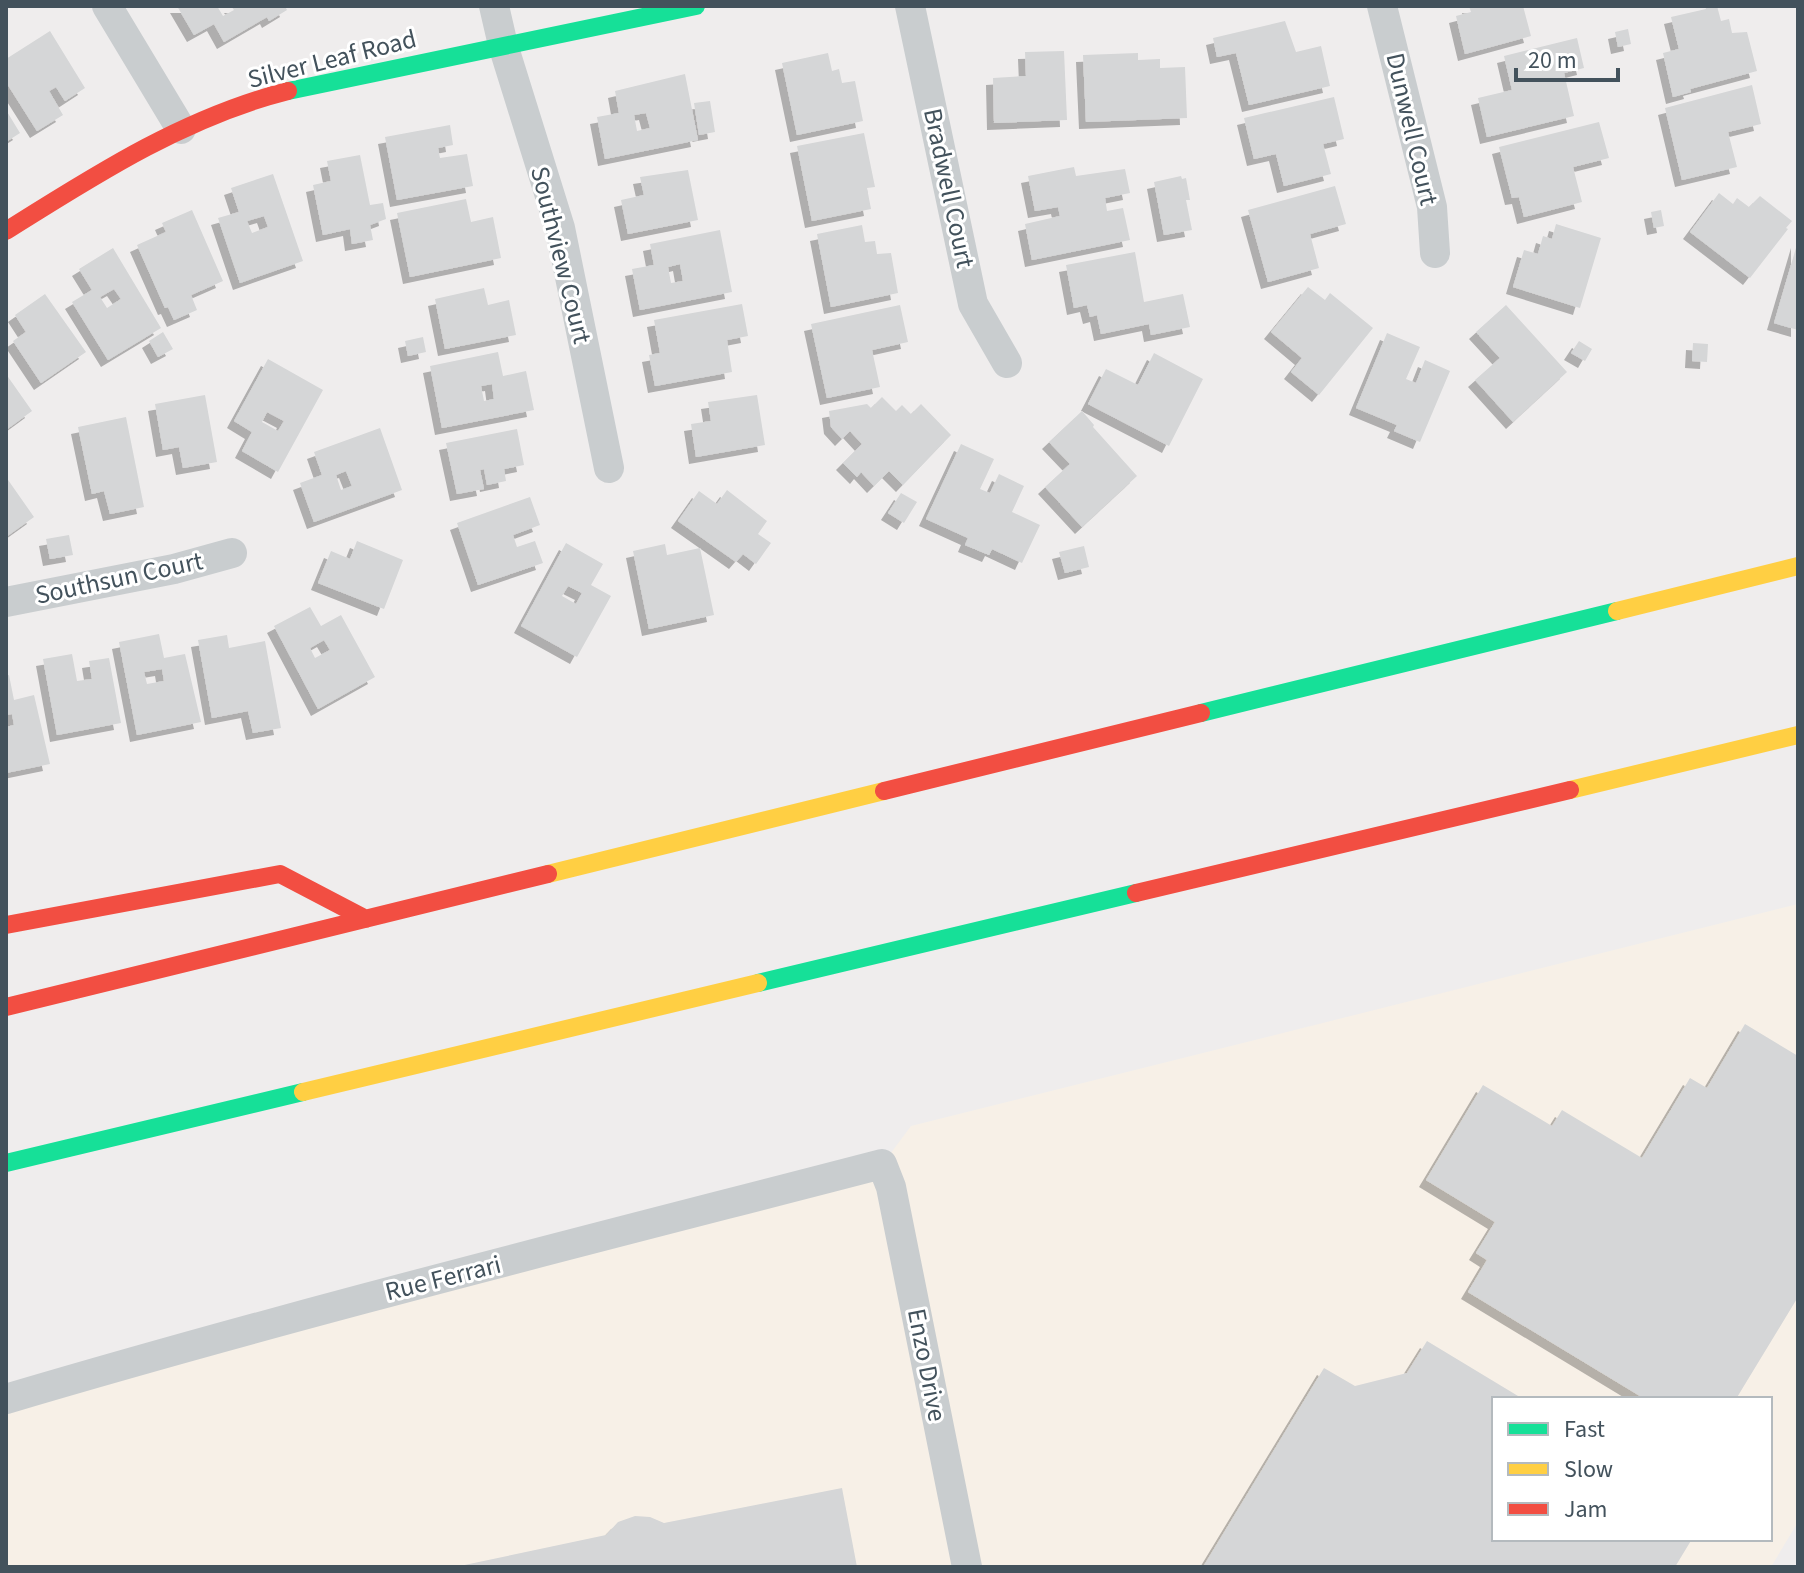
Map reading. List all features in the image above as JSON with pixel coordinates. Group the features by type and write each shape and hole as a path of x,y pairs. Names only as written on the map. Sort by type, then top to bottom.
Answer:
{"main road":[{"name":"Silver Leaf Road","path":"6,231 88,179 181,129 284,92 696,6"},
{"path":"6,1007 1798,566"},
{"path":"6,1163 1798,735"},
{"path":"6,925 280,874 366,919"}],"street":[{"path":"107,6 181,129"},
{"name":"Southview Court","path":"494,6 503,45 560,228 609,468"},
{"name":"Bradwell Court","path":"910,6 973,304 1007,363"},
{"name":"Dunwell Court","path":"1382,6 1432,207 1435,253"},
{"name":"Southsun Court","path":"6,602 174,569 232,553"},
{"name":"Rue Ferrari","path":"6,1399 323,1308 882,1164"},
{"name":"Enzo Drive","path":"882,1164 891,1187 967,1567"}],"shaded area":[{"path":"1798,904 1798,1522 1771,1567 6,1567 6,1399 882,1165 911,1126"}],"building":[{"path":"177,6 217,6 223,16 234,10 231,6 285,6 287,10 269,21 267,17 224,42 214,24 194,35"},
{"path":"1469,6 1523,6 1531,36 1465,54 1456,16 1471,12"},
{"path":"1705,6 1717,6 1721,21 1729,19 1732,33 1747,32 1757,71 1690,89 1691,92 1673,97 1663,53 1679,49 1671,17 1706,9"},
{"path":"1285,21 1296,52 1321,46 1330,86 1249,105 1236,53 1217,57 1213,38"},
{"path":"1628,29 1631,44 1618,47 1615,32"},
{"path":"50,31 85,88 65,101 56,87 49,91 63,115 37,131 6,82 6,59"},
{"path":"1577,38 1584,68 1564,73 1574,116 1487,137 1478,98 1512,90 1504,56"},
{"path":"1064,51 1067,120 994,123 993,78 1026,76 1025,52"},
{"path":"828,53 832,71 839,69 842,83 855,81 863,121 797,135 782,63"},
{"path":"1138,53 1138,60 1160,59 1160,68 1185,67 1187,118 1086,122 1083,55"},
{"path":"685,74 698,140 605,159 597,117 619,113 615,91","holes":["646,113 650,128 637,131 634,115"]},
{"path":"1752,85 1761,124 1728,132 1737,167 1682,180 1665,108"},
{"path":"1334,97 1344,139 1323,144 1331,174 1284,186 1276,154 1254,159 1244,118"},
{"path":"710,101 715,132 699,135 694,103"},
{"path":"6,110 20,133 6,142"},
{"path":"1599,122 1609,158 1573,167 1582,202 1524,217 1519,197 1512,198 1499,147"},
{"path":"450,125 453,145 438,148 440,158 467,154 473,186 397,200 385,137"},
{"path":"864,133 875,187 867,188 871,209 812,221 797,146"},
{"path":"360,155 370,205 383,203 386,219 370,225 373,240 352,244 350,229 323,235 313,185 331,181 327,161"},
{"path":"1074,167 1076,176 1125,169 1130,193 1105,198 1107,211 1123,208 1130,240 1032,260 1025,224 1060,216 1058,207 1035,211 1028,176"},
{"path":"688,170 698,220 628,234 621,200 644,195 640,177"},
{"path":"273,174 303,261 240,283 218,218 239,212 231,188","holes":["264,216 268,227 252,233 247,221"]},
{"path":"1181,176 1182,179 1186,178 1190,200 1186,200 1192,230 1164,235 1154,182"},
{"path":"1335,186 1346,224 1310,234 1319,268 1268,282 1248,210"},
{"path":"1719,193 1733,204 1737,198 1749,207 1760,196 1792,221 1750,278 1690,232"},
{"path":"466,199 471,222 493,217 501,258 410,277 397,213"},
{"path":"192,210 223,281 191,295 197,310 174,320 168,307 165,308 137,245 166,232 162,223"},
{"path":"1661,210 1664,226 1654,228 1651,212"},
{"path":"1556,224 1601,238 1580,308 1513,287 1524,250 1538,254 1543,236 1552,239"},
{"path":"862,225 865,242 875,241 877,254 891,253 898,293 831,307 817,234"},
{"path":"720,230 732,292 640,310 632,269 654,265 650,244","holes":["680,264 683,281 671,283 668,267"]},
{"path":"1798,241 1798,330 1774,323"},
{"path":"113,248 161,328 108,360 72,302 92,290 79,269","holes":["114,289 121,299 107,308 100,297"]},
{"path":"1135,252 1144,302 1183,294 1190,327 1151,335 1149,324 1101,334 1097,315 1090,317 1087,305 1074,308 1066,265"},
{"path":"1308,287 1325,300 1330,293 1373,328 1319,395 1291,372 1302,358 1271,332"},
{"path":"484,288 488,305 509,300 516,335 445,349 435,299"},
{"path":"45,294 86,352 41,383 13,341 26,332 15,315"},
{"path":"742,304 748,336 727,340 732,372 655,386 649,355 660,353 654,320"},
{"path":"900,305 908,342 872,350 880,387 827,398 811,324"},
{"path":"1506,305 1567,372 1513,422 1475,380 1500,358 1476,332"},
{"path":"163,332 173,349 158,357 149,341"},
{"path":"1387,333 1420,347 1406,379 1416,383 1425,360 1450,371 1420,442 1394,431 1397,425 1356,408"},
{"path":"423,337 426,352 408,356 405,341"},
{"path":"1579,341 1592,349 1585,361 1571,353"},
{"path":"1693,343 1708,344 1707,362 1692,361"},
{"path":"498,352 503,376 526,371 534,410 442,428 430,366","holes":["492,384 494,399 484,401 481,386"]},
{"path":"1154,353 1203,379 1169,446 1088,404 1106,369 1138,385"},
{"path":"268,359 323,390 278,472 242,451 252,432 234,421","holes":["267,412 284,421 278,431 262,422"]},
{"path":"6,374 32,411 6,430"},
{"path":"205,395 217,462 183,468 179,447 163,450 155,404"},
{"path":"757,395 765,445 696,457 691,424 711,421 708,402"},
{"path":"882,397 896,411 902,405 911,414 921,404 951,435 903,485 889,471 874,486 861,472 857,477 843,463 862,444 850,431 842,439 831,427 829,411 867,404 871,408"},
{"path":"1082,411 1137,476 1082,527 1045,487 1070,464 1049,442"},
{"path":"126,417 144,507 110,514 104,491 92,494 78,427"},
{"path":"380,428 402,490 314,522 300,483 322,475 314,452","holes":["346,471 352,486 341,490 336,475"]},
{"path":"517,429 524,465 504,469 506,481 487,485 484,469 480,470 484,489 457,494 446,443"},
{"path":"961,444 994,459 980,489 990,493 999,474 1024,486 1012,512 1040,525 1022,563 992,549 989,555 965,545 968,538 926,519"},
{"path":"6,477 34,517 6,537"},
{"path":"727,490 767,521 758,534 771,543 756,564 743,554 736,562 678,521 699,491 717,504"},
{"path":"901,493 917,502 904,523 888,513"},
{"path":"530,497 540,525 513,535 517,547 535,541 543,563 478,585 457,523"},
{"path":"69,535 73,555 50,559 46,539"},
{"path":"357,541 403,560 384,609 318,583 331,551 350,559"},
{"path":"566,543 603,564 591,585 611,596 577,657 521,626","holes":["568,586 582,593 576,604 562,596"]},
{"path":"665,544 667,555 700,548 714,615 649,629 633,551"},
{"path":"1084,546 1089,567 1065,573 1059,552"},
{"path":"310,607 321,626 341,615 375,677 318,709 274,626","holes":["324,640 330,650 315,658 310,648"]},
{"path":"159,634 164,658 185,654 201,722 137,735 119,642","holes":["162,669 164,681 147,684 144,672"]},
{"path":"227,635 229,648 265,641 281,728 253,733 248,711 212,718 198,640"},
{"path":"72,654 77,681 92,679 89,661 109,658 121,723 57,735 43,659"},
{"path":"9,675 14,700 34,695 50,764 6,773 6,727 14,725 12,714 6,715 6,676"},
{"path":"1745,1024 1798,1056 1798,1297 1737,1397 1642,1397 1468,1292 1487,1260 1476,1253 1495,1222 1426,1180 1483,1085 1552,1126 1562,1110 1642,1158 1690,1078 1707,1088"},
{"path":"1427,1341 1520,1397 1492,1397 1492,1541 1691,1541 1675,1567 1203,1567 1324,1368 1355,1386 1407,1373"},
{"path":"842,1488 857,1567 455,1567 606,1535 618,1522 635,1516 650,1517 664,1523"}],"traffic: fast":[{"path":"288,91 696,6"},
{"path":"1201,713 1617,611"},
{"path":"758,983 1136,893"},
{"path":"6,1163 303,1092"}],"traffic: slow":[{"path":"1617,611 1798,566"},
{"path":"1570,790 1798,735"},
{"path":"548,874 884,791"},
{"path":"303,1092 758,983"}],"traffic: jam":[{"path":"6,231 107,169 177,132 250,102 288,91"},
{"path":"884,791 1201,713"},
{"path":"1136,893 1570,790"},
{"path":"6,925 280,874 366,919"},
{"path":"6,1007 548,874"}]}
